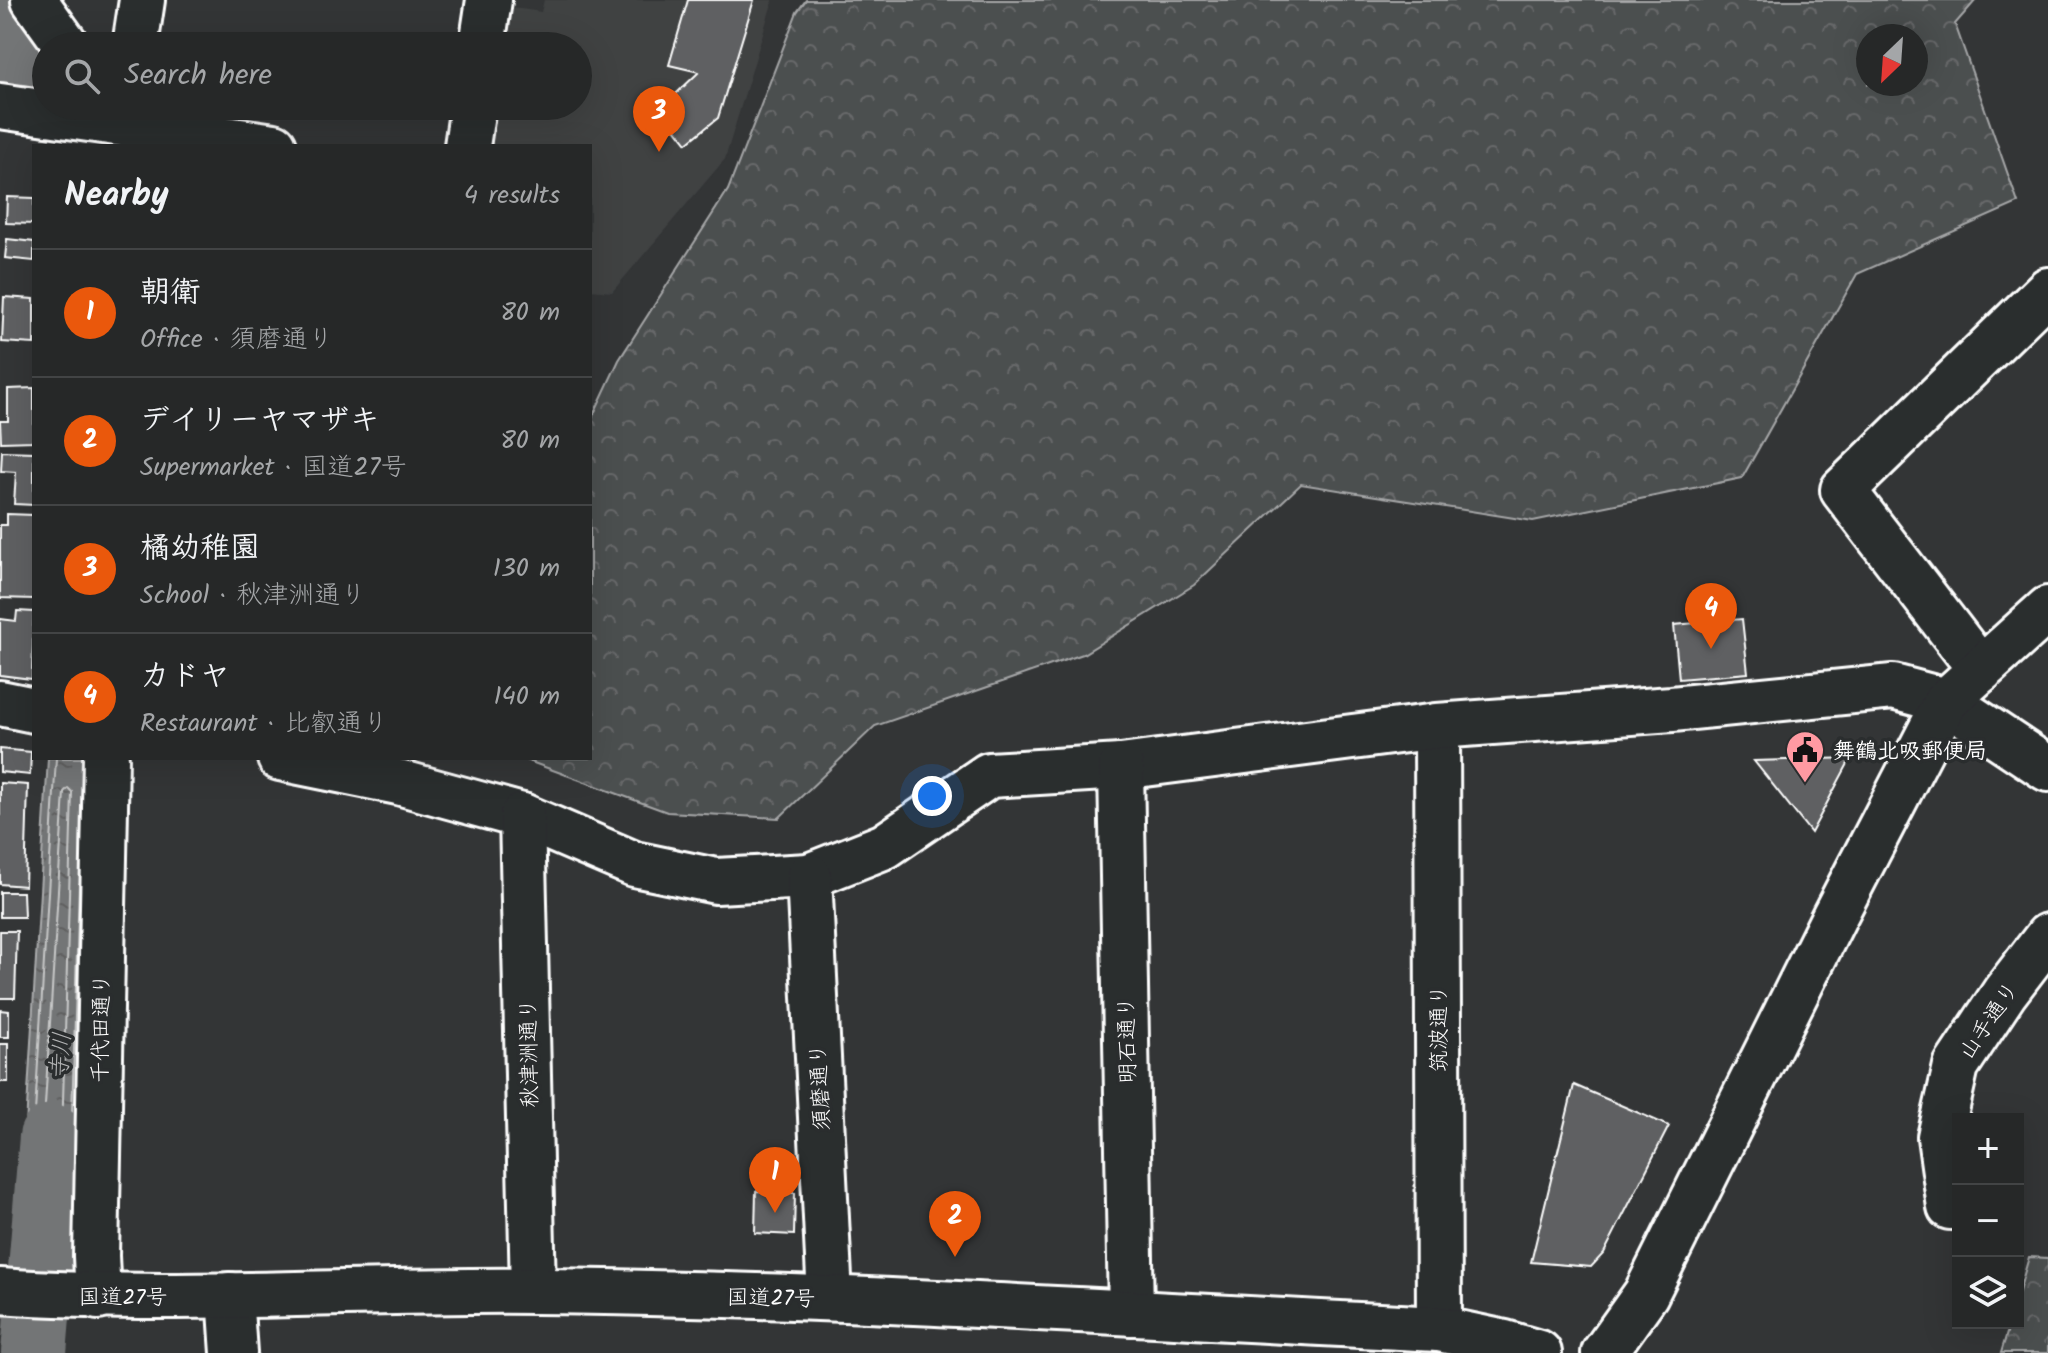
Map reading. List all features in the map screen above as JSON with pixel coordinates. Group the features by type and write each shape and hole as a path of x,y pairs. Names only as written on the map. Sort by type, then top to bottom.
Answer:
{"main road":[{"path":"34,0 57,32"},
{"path":"137,32 142,0"},
{"path":"484,32 489,0"},
{"path":"113,120 262,144"},
{"path":"467,144 471,120"},
{"path":"1981,670 1843,490 2048,290"},
{"path":"1604,1353 1646,1294 1834,917 1946,701 2048,609"},
{"path":"290,760 398,782 522,816 634,864 716,881 809,876 885,846 989,775 1121,767 1437,726 1672,709 1893,687 1946,701 2048,769"},
{"name":"筑波通り","path":"1437,726 1439,1329"},
{"name":"千代田通り","path":"85,1296 96,1256 106,760"},
{"name":"明石通り","path":"1121,767 1131,1313"},
{"name":"秋津洲通り","path":"522,816 533,1291"},
{"name":"須磨通り","path":"809,876 830,1298"},
{"name":"山手通り","path":"1950,1207 1940,1137 1956,1066 2005,992 2048,936"},
{"name":"国道27号","path":"0,1291 85,1296 533,1291 830,1298 1439,1329 1539,1353"},
{"path":"230,1295 234,1353"}],"shaded area":[{"path":"544,0 773,0 725,159 612,292 592,290 592,144 477,144 481,120 592,120 592,32 495,32 499,6 541,12"}],"green space":[{"path":"806,0 1976,0 1955,24 2018,203 1857,274 1742,478 1533,521 1301,484 1194,585 1083,654 875,726 779,818 667,812 525,760 592,760 592,418 619,360 728,190 797,12"},
{"path":"2029,1257 2048,1258 2048,1353 2001,1353 2008,1329 2024,1329 2024,1274"}],"water":[{"path":"48,760 91,760 77,1227 20,1226"}],"building":[{"path":"688,0 754,0 718,118 687,143 660,109 699,72 669,65"},
{"path":"7,197 32,198 32,224 6,223"},
{"path":"7,239 32,242 32,261 5,258"},
{"path":"4,297 32,299 32,344 2,342"},
{"path":"32,388 32,441 1,442 0,421 8,421 8,389"},
{"path":"2,451 32,452 32,505 14,504 16,472 1,471"},
{"path":"7,514 32,515 32,599 0,598 0,525 7,525"},
{"path":"17,611 32,612 32,679 0,675 0,619 16,621"},
{"path":"1742,619 1748,673 1679,679 1674,625"},
{"path":"0,749 31,752 30,775 0,772"},
{"path":"1851,758 1811,833 1754,761"},
{"path":"0,783 28,785 25,886 0,884"},
{"path":"0,892 23,892 24,917 0,917"},
{"path":"0,931 17,931 15,998 0,998"},
{"path":"0,1010 9,1011 9,1037 0,1037"},
{"path":"0,1044 8,1044 8,1082 0,1082"},
{"path":"1574,1085 1669,1126 1604,1253 1591,1267 1531,1262"},
{"path":"756,1191 795,1193 794,1235 755,1233"}],"waterway":[{"name":"寺川","path":"0,27 32,76"},
{"name":"寺川","path":"34,1353 52,1137"}],"place":[{"name":"橘幼稚園","path":"659,152"},
{"name":"カドヤ","path":"1711,649"},
{"name":"舞鶴北吸郵便局","path":"1805,784"},
{"name":"朝衛","path":"775,1213"},
{"name":"デイリーヤマザキ","path":"955,1257"}]}
